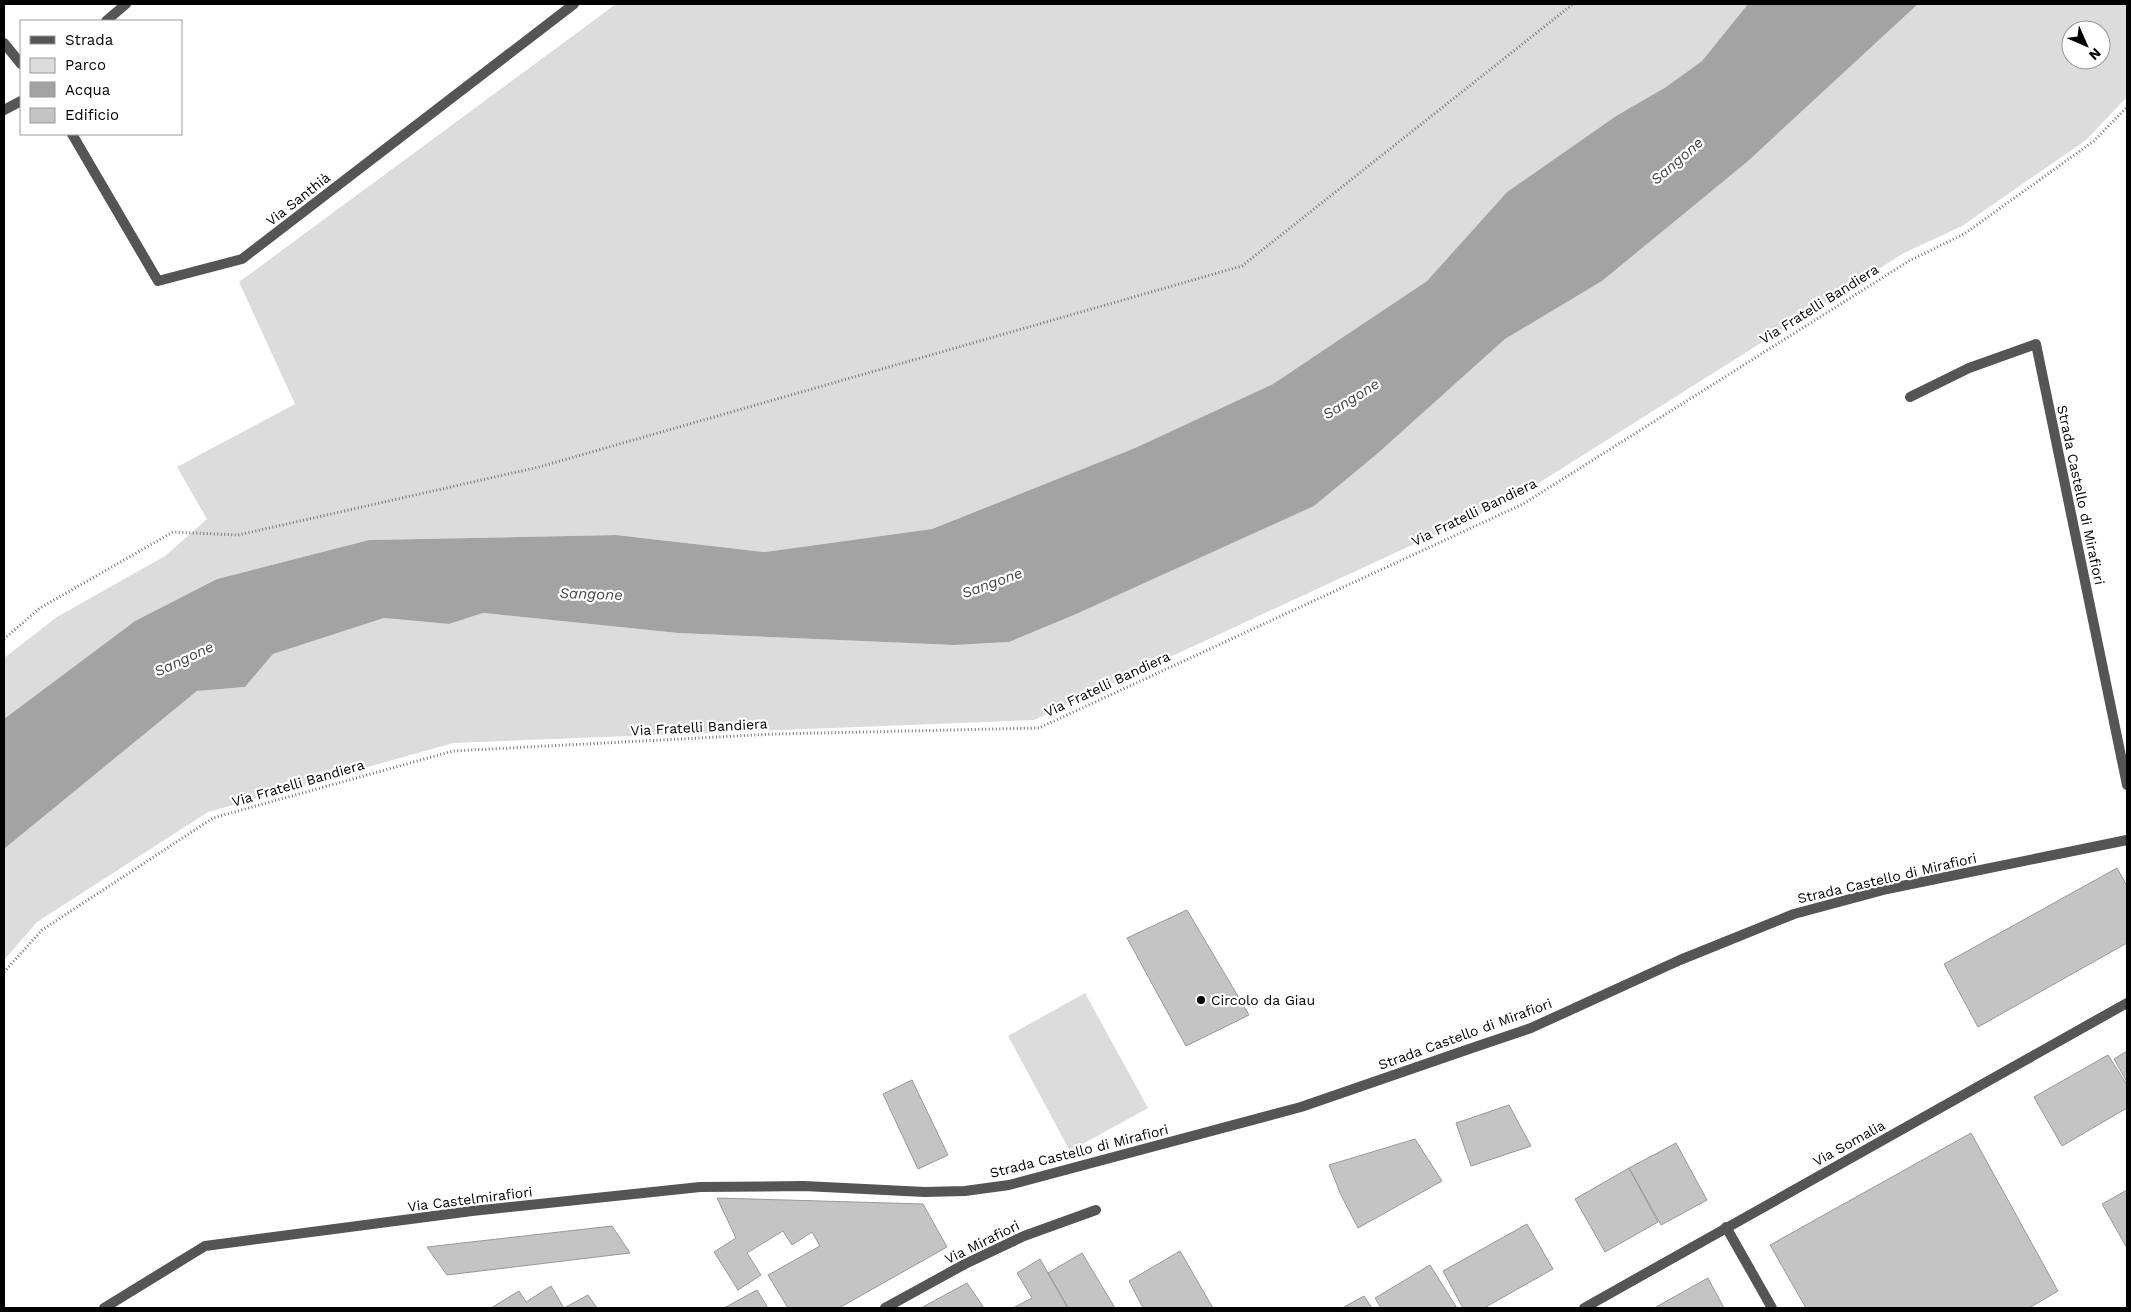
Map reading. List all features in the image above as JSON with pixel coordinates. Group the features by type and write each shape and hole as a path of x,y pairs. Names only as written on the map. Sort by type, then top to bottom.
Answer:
{"street":[{"path":"107,20 126,4"},
{"name":"Via Santhià","path":"73,135 158,281 242,259 574,4"},
{"path":"4,42 20,63"},
{"path":"4,110 20,102"},
{"name":"Strada Castello di Mirafiori","path":"1910,397 1969,368 2036,344 2127,786"},
{"name":"Strada Castello di Mirafiori","path":"858,1190 965,1191 1009,1185 1301,1107 1531,1028 1680,960 1794,914 1887,889 2127,840"},
{"name":"Via Somalia","path":"1584,1308 2127,1002"},
{"name":"Via Castelmirafiori","path":"104,1308 205,1246 472,1211 700,1187 804,1186 858,1190"},
{"name":"Via Mirafiori","path":"885,1308 965,1264 1024,1236 1096,1210"},
{"path":"1726,1227 1772,1308"}],"path":[{"path":"4,638 40,608 173,532 238,535 539,467 1242,266 1574,4"},
{"name":"Via Fratelli Bandiera","path":"4,972 42,930 212,818 453,751 775,734 1039,728 1523,504 1909,260 1964,234 2094,142 2127,107"}],"green space":[{"path":"616,4 1748,4 1702,61 1666,87 1616,116 1507,192 1427,281 1273,384 1135,448 932,529 765,552 616,535 369,540 217,579 135,621 4,719 4,658 57,617 165,556 207,519 177,467 295,404 239,282"},
{"path":"1918,4 2127,4 2127,97 2086,140 1962,226 1904,253 1518,496 1034,720 453,743 208,812 37,922 4,960 4,849 197,691 245,687 273,654 384,618 449,624 483,613 678,633 954,645 1009,642 1314,506 1377,454 1505,339 1602,281 1747,162"},
{"path":"1085,993 1148,1108 1070,1151 1008,1036"}],"water":[{"name":"Sangone","path":"1748,4 1918,4 1747,162 1602,281 1505,339 1377,454 1314,506 1076,614 1009,642 954,645 678,633 483,613 449,624 384,618 273,654 245,687 197,691 4,849 4,719 135,621 217,579 369,540 616,535 765,552 932,529 1135,448 1273,384 1427,281 1507,192 1616,116 1666,87 1702,61"}],"building":[{"path":"2117,868 2127,886 2127,943 1978,1027 1944,964"},
{"path":"1187,910 1249,1015 1186,1046 1127,938"},
{"path":"2127,1051 2127,1082 2114,1059"},
{"path":"2108,1055 2127,1085 2127,1108 2062,1146 2034,1097"},
{"path":"912,1080 948,1155 918,1169 883,1094"},
{"path":"1509,1105 1531,1146 1471,1166 1456,1123"},
{"path":"1971,1133 2058,1291 2029,1308 1806,1308 1770,1245"},
{"path":"1415,1139 1442,1181 1358,1228 1341,1195 1329,1165"},
{"path":"1676,1143 1707,1200 1661,1225 1629,1168"},
{"path":"1629,1168 1658,1222 1605,1252 1575,1199"},
{"path":"2127,1190 2127,1248 2102,1204"},
{"path":"717,1198 923,1204 947,1247 839,1308 788,1308 768,1275 820,1246 812,1232 792,1245 783,1231 747,1253 761,1275 738,1290 714,1252 736,1238"},
{"path":"1527,1224 1553,1269 1484,1308 1463,1308 1443,1271"},
{"path":"612,1226 630,1253 447,1275 427,1247"},
{"path":"1180,1251 1213,1308 1143,1308 1129,1281"},
{"path":"1082,1253 1115,1308 1068,1308 1048,1273"},
{"path":"1040,1259 1068,1308 1013,1308 1032,1298 1017,1273"},
{"path":"1430,1265 1457,1308 1381,1308 1375,1298"},
{"path":"1708,1278 1724,1308 1654,1308"},
{"path":"967,1283 984,1308 921,1308"},
{"path":"551,1286 564,1308 491,1308 519,1291 526,1302"},
{"path":"757,1290 768,1308 724,1308"},
{"path":"588,1295 597,1308 564,1308"},
{"path":"1364,1296 1372,1308 1342,1308"}],"place":[{"name":"Circolo da Giau","path":"1201,1000"}]}
